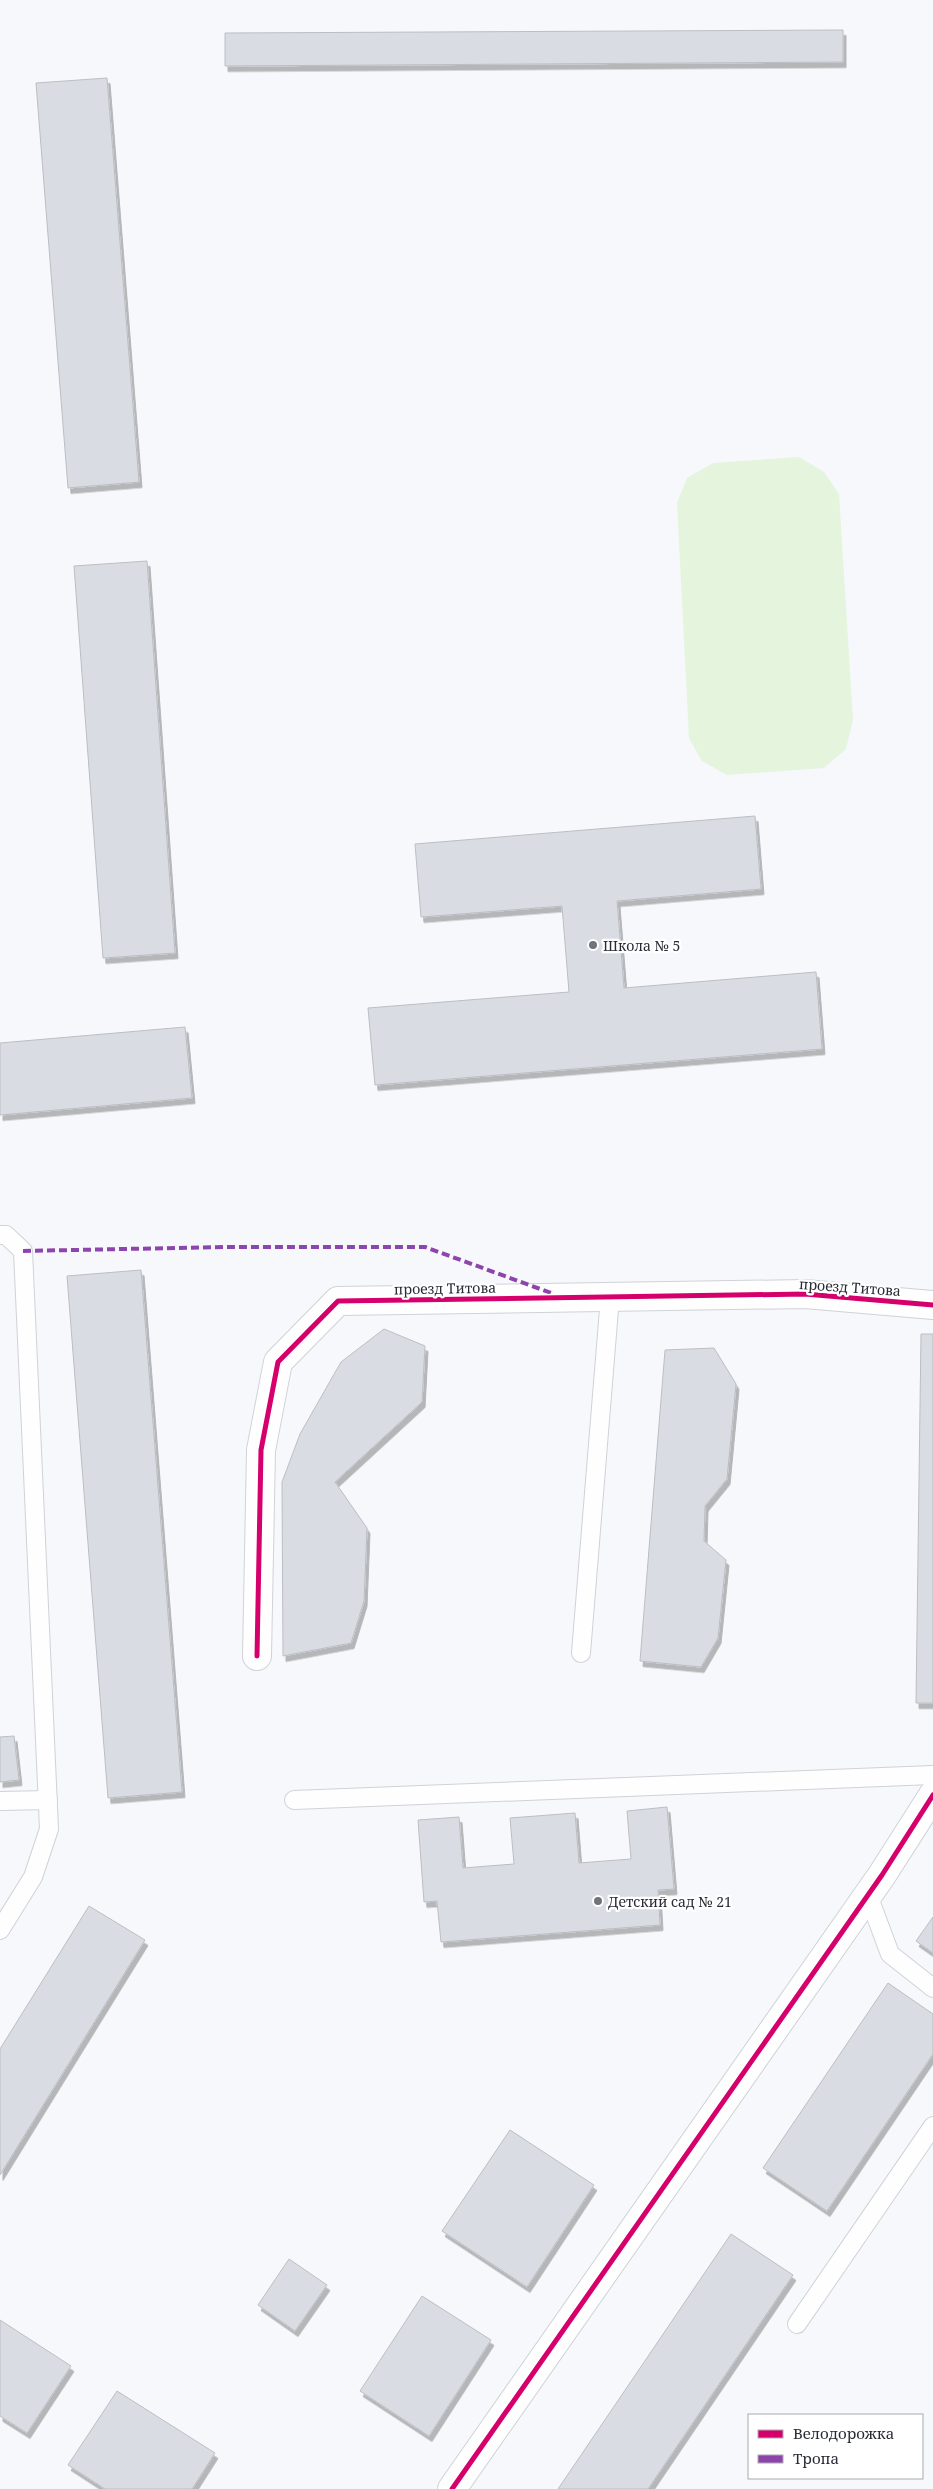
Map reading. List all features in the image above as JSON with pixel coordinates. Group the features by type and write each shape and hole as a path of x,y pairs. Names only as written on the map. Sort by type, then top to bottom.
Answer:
{"street":[{"name":"проезд Титова","path":"257,1656 260,1450 278,1362 338,1301 805,1294 933,1305"},
{"path":"452,2489 868,1895 933,1795"}],"lane":[{"path":"0,1235 6,1235 22,1251 49,1829 33,1877 0,1930"},
{"path":"581,1652 610,1296"},
{"path":"294,1800 933,1775"},
{"path":"0,1801 48,1800"},
{"path":"868,1895 890,1954 933,1988"},
{"path":"797,2324 933,2126"}],"green space":[{"path":"799,457 824,472 839,494 853,720 846,749 824,768 727,775 702,761 689,738 677,503 687,478 713,463"}],"building":[{"path":"843,30 843,62 225,66 225,33"},
{"path":"107,78 139,482 68,488 36,83"},
{"path":"147,561 175,953 103,958 74,566"},
{"name":"Школа № 5","path":"755,816 761,889 617,901 624,988 816,972 822,1049 375,1085 368,1008 569,992 562,906 421,917 415,844"},
{"path":"185,1027 192,1098 0,1115 0,1043"},
{"path":"141,1270 182,1792 108,1798 67,1276"},
{"path":"384,1329 425,1346 422,1402 335,1482 367,1528 364,1601 351,1643 283,1656 282,1482 300,1434 341,1362"},
{"path":"921,1334 933,1334 933,1703 916,1703"},
{"path":"714,1348 736,1384 727,1479 705,1506 704,1541 726,1560 718,1638 701,1667 640,1661 665,1350"},
{"path":"14,1736 19,1780 0,1782 0,1737"},
{"path":"667,1807 674,1889 658,1890 660,1925 441,1942 437,1901 424,1902 418,1820 459,1817 463,1868 514,1864 510,1818 575,1813 579,1863 631,1859 627,1811"},
{"path":"89,1906 145,1940 0,2175 0,2049"},
{"path":"933,1917 933,1953 916,1941"},
{"path":"888,1983 933,2014 933,2054 827,2211 763,2168"},
{"path":"510,2130 594,2185 527,2287 442,2231"},
{"path":"731,2234 793,2275 648,2489 558,2489"},
{"path":"289,2259 327,2285 295,2331 258,2305"},
{"path":"422,2296 491,2340 429,2436 360,2391"},
{"path":"0,2320 71,2366 27,2433 0,2416"},
{"path":"117,2391 215,2453 192,2489 105,2489 68,2465"}],"marked path":[{"path":"23,1251 226,1247 425,1247 554,1294"}],"cycle path":[{"path":"257,1656 261,1450 278,1362 338,1301 805,1294 933,1305"},
{"path":"452,2489 882,1875 933,1795"}],"place":[{"name":"Школа № 5","path":"593,945"},
{"name":"Детский сад № 21","path":"598,1901"}]}
